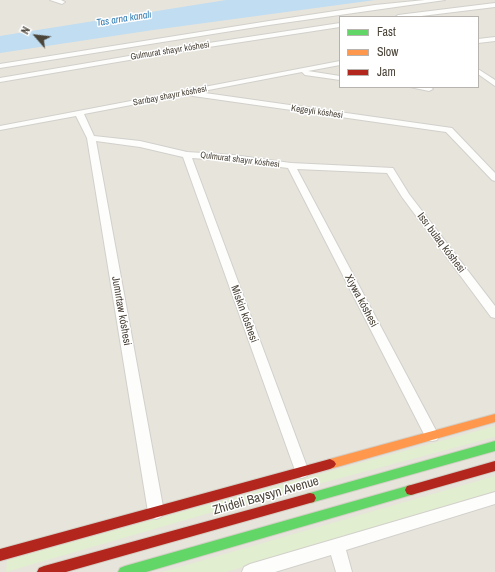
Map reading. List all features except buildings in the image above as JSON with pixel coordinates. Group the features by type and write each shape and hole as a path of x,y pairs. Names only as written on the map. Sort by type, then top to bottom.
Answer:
{"main road":[{"path":"0,555 495,418"},
{"name":"Zhideli Baysyn Avenue","path":"44,572 495,446"},
{"path":"125,572 495,466"}],"street":[{"path":"53,0 62,2"},
{"path":"0,66 277,21 375,7 442,0"},
{"path":"475,0 495,11"},
{"path":"406,16 495,5"},
{"name":"Gulmurat shayır kóshesi","path":"0,80 176,50 339,25"},
{"path":"479,41 495,39"},
{"name":"Sarıbay shayır kóshesi","path":"0,128 339,63"},
{"path":"294,72 339,78"},
{"path":"479,72 495,84"},
{"path":"422,88 429,89"},
{"name":"Kegeyli kóshesi","path":"185,93 449,130 495,178"},
{"name":"Jumırtaw kóshesi","path":"79,113 91,138 156,512"},
{"name":"Qulmurat shayır kóshesi","path":"91,138 140,144 187,155 233,158 291,166 390,170"},
{"name":"Miskin kóshesi","path":"187,155 302,472"},
{"name":"Xiywa kóshesi","path":"291,166 432,436"},
{"name":"Issı bulaq kóshesi","path":"390,170 405,195 495,314"},
{"path":"250,572 495,498"},
{"path":"336,546 344,572"}],"shaded area":[{"path":"0,0 495,0 495,572 0,572"}],"green space":[{"path":"495,426 495,437 213,512 6,572 7,560"},
{"path":"495,476 495,493 226,572 162,572"}],"water":[{"name":"Tas arna kanalı","path":"226,0 375,0 153,30 0,53 0,36"}],"traffic: fast":[{"path":"310,498 495,446"},
{"path":"125,572 411,490"}],"traffic: slow":[{"path":"330,464 495,418"}],"traffic: jam":[{"path":"0,555 330,464"},
{"path":"411,490 495,466"},
{"path":"44,572 310,498"}]}
